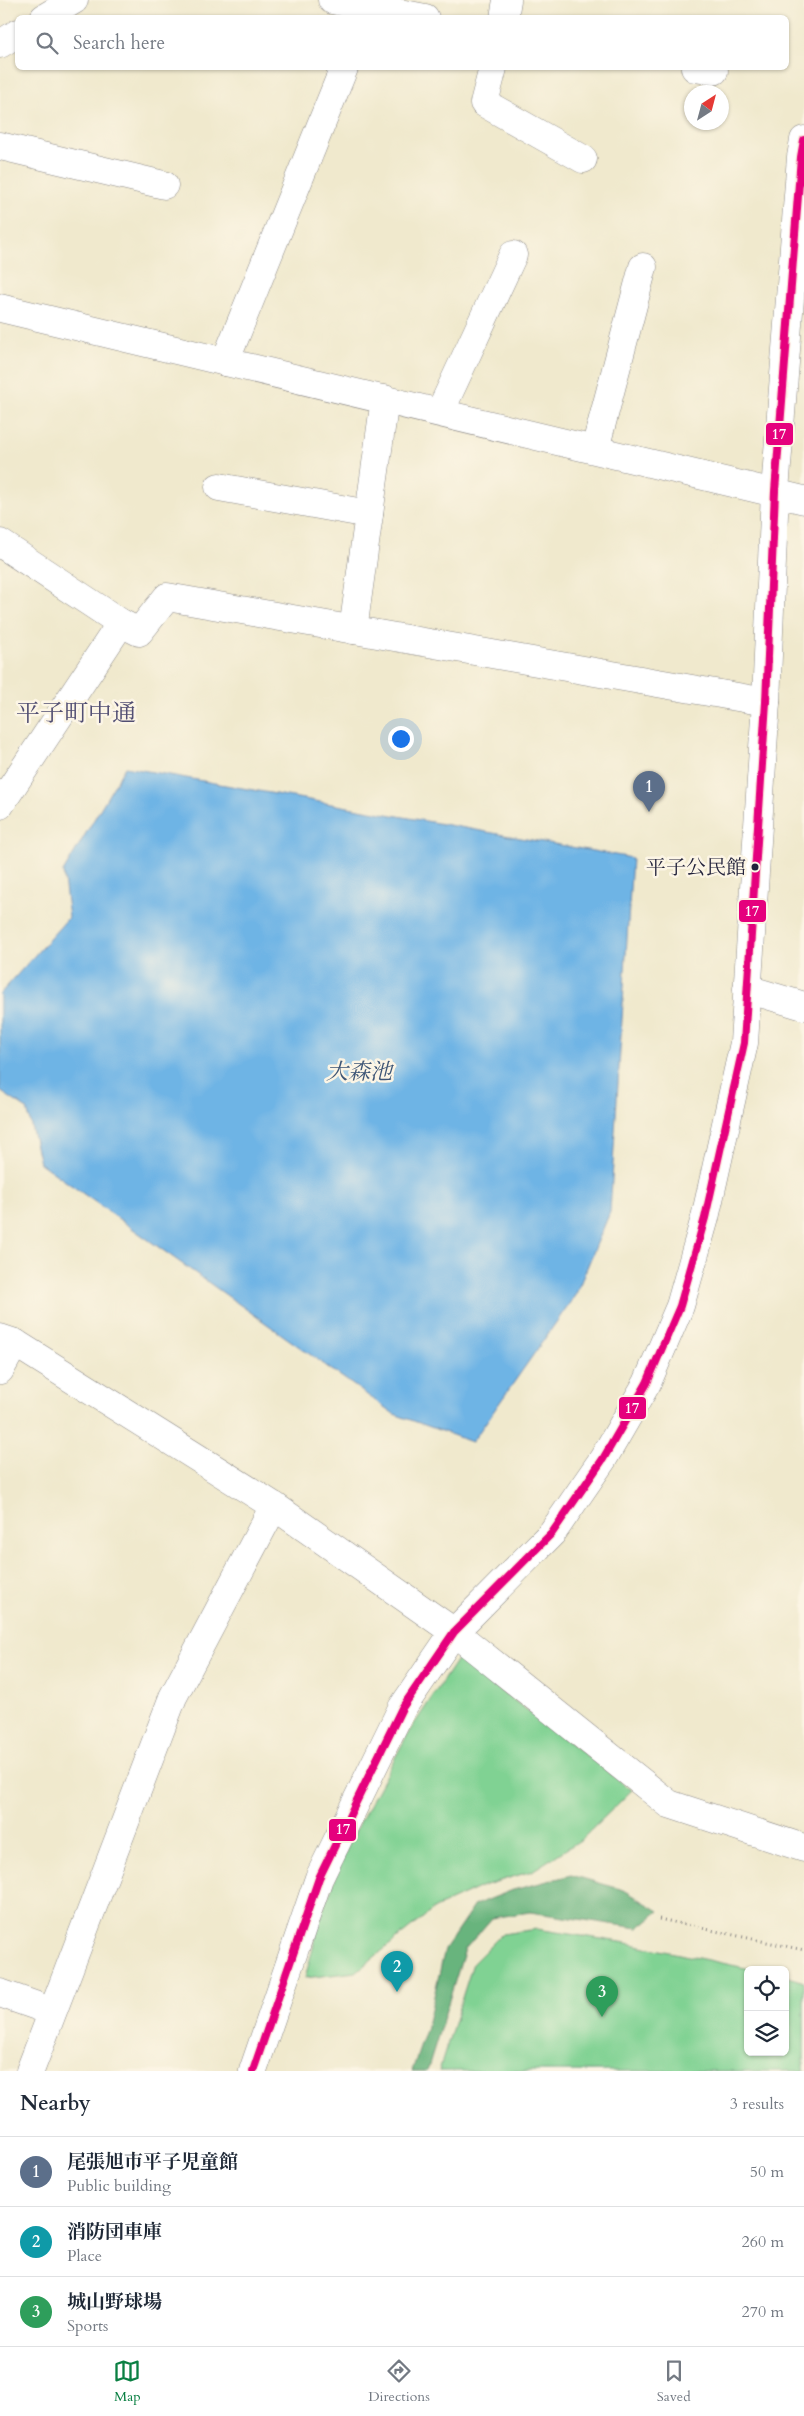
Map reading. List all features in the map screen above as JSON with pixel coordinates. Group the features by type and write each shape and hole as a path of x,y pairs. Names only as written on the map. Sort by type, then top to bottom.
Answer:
{"street":[{"path":"49,15 74,0"},
{"path":"310,0 324,15"},
{"path":"332,0 410,15"},
{"path":"504,15 507,0"},
{"path":"0,44 15,36"},
{"path":"225,362 343,70"},
{"path":"492,70 484,103 583,159"},
{"path":"253,2071 319,1878 402,1708 454,1632 552,1533 603,1459 647,1383 680,1306 705,1218 744,1043 766,702 775,491 801,157 804,140"},
{"path":"0,146 164,185"},
{"path":"440,412 513,255"},
{"path":"594,448 643,267"},
{"path":"0,308 775,491 804,500"},
{"path":"353,630 385,400"},
{"path":"219,487 369,514"},
{"path":"0,543 120,623 139,632 166,597 766,702"},
{"path":"0,806 120,623"},
{"path":"748,989 804,1006"},
{"path":"0,1370 7,1341 274,1506 454,1632 669,1804 804,1848"},
{"path":"30,2071 51,2011 173,1697 274,1506"},
{"path":"0,1993 51,2011"}],"path":[{"path":"659,1919 804,1950"}],"green space":[{"path":"458,1658 632,1790 582,1839 532,1871 483,1886 435,1908 356,1972 305,1978 323,1910 351,1839 409,1732"},
{"path":"571,1875 624,1890 659,1911 638,1928 530,1912 492,1918 465,1949 427,2071 412,2071 426,2030 445,1949 475,1905 513,1890"},
{"path":"537,1929 627,1943 744,1968 744,2056 789,2056 789,1977 804,1982 804,2071 439,2071 473,1963 502,1934"}],"water":[{"name":"大森池","path":"125,767 632,858 610,1212 576,1294 472,1442 394,1414 40,1163 27,1109 0,1091 0,994 69,917 63,872"}],"transit line":[{"name":"17","path":"253,2071 319,1878 402,1708 454,1632 552,1533 603,1459 647,1383 680,1306 705,1218 744,1043 766,702 775,491 801,157 804,140"}],"place":[{"name":"尾張旭市平子児童館","path":"649,812"},
{"name":"平子公民館","path":"755,867"},
{"name":"消防団車庫","path":"397,1992"},
{"name":"城山野球場","path":"602,2017"}],"district":[{"name":"平子町中通","path":"76,713"}]}
